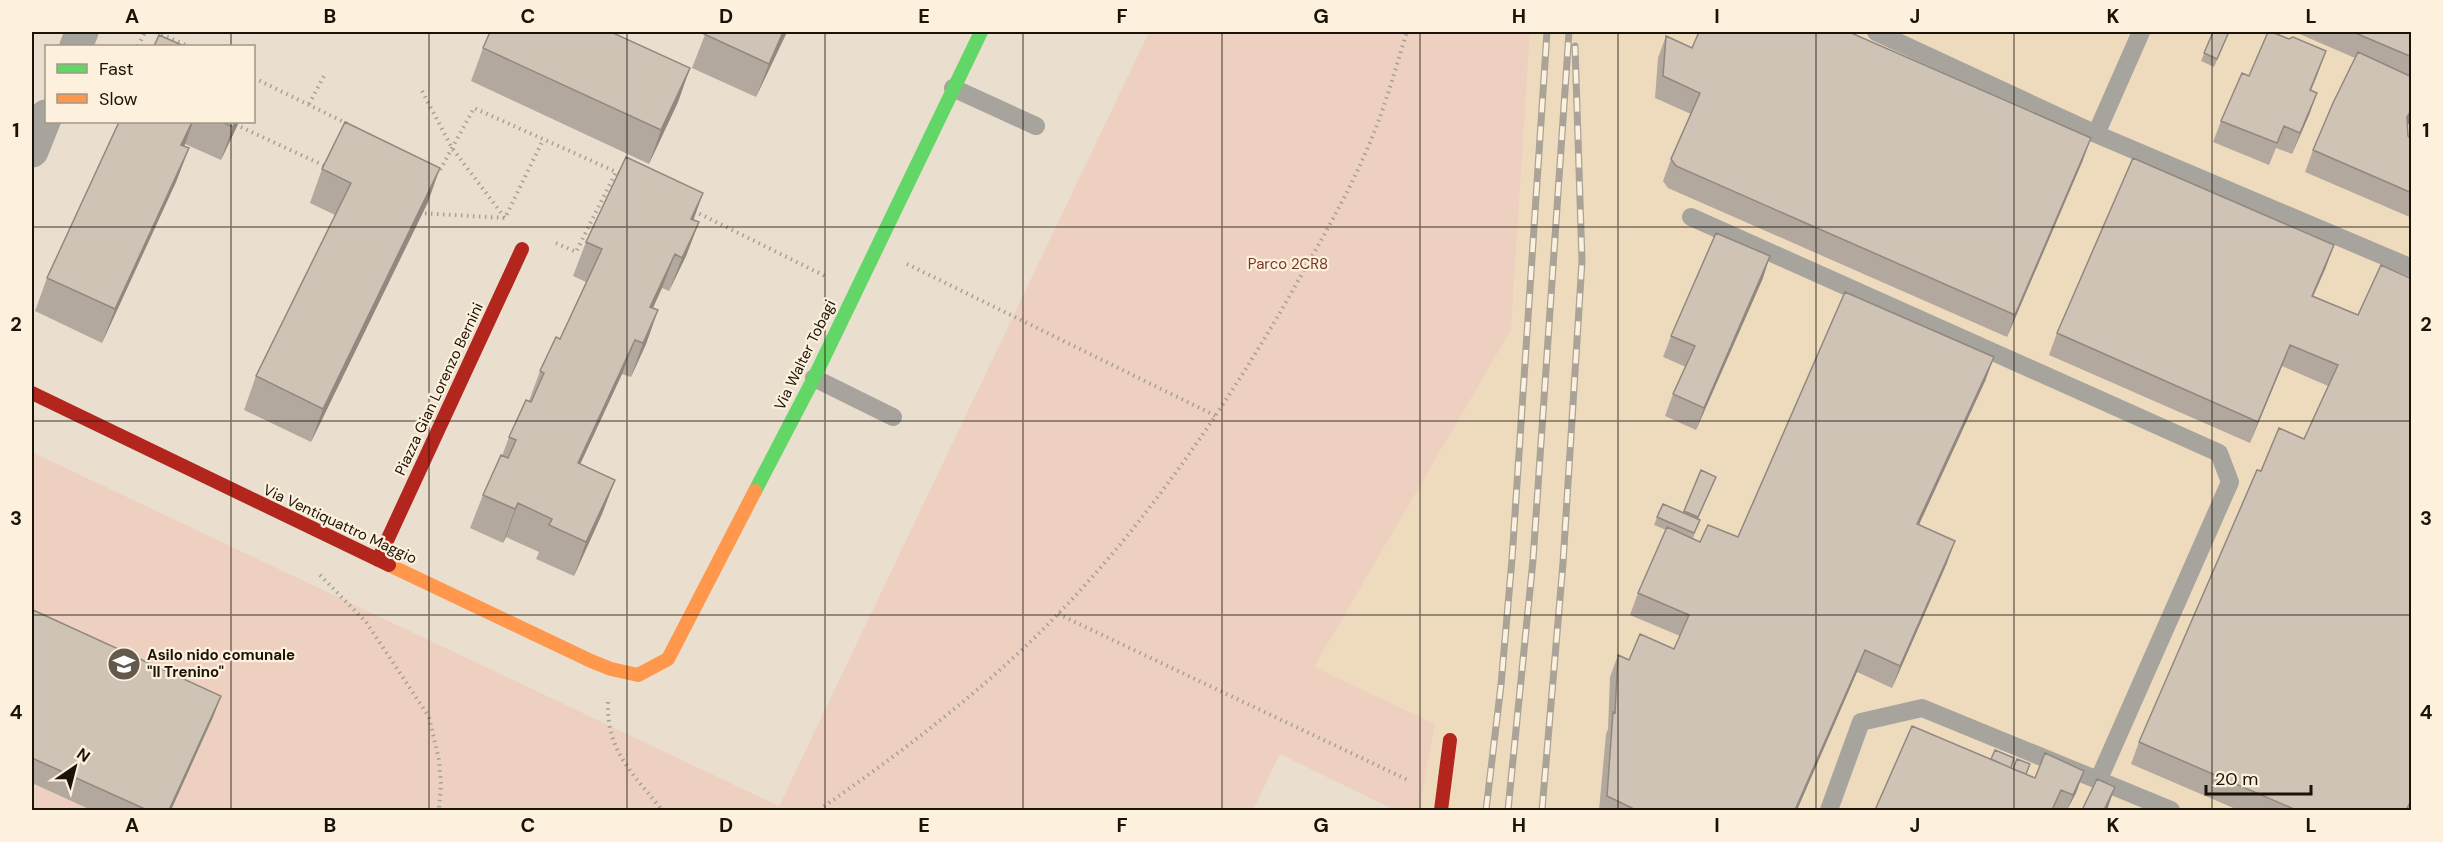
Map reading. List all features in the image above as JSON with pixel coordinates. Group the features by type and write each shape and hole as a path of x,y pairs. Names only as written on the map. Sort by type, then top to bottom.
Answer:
{"street":[{"name":"Via Walter Tobagi","path":"638,675 668,659 814,378 981,32"},
{"path":"32,151 45,118"},
{"name":"Piazza Gian Lorenzo Bernini","path":"378,560 522,249"},
{"name":"Via Ventiquattro Maggio","path":"32,393 378,560 611,669 638,675"},
{"path":"1441,810 1450,740"}],"lane":[{"path":"1876,32 2096,134 2412,268"},
{"path":"2096,134 2140,32"},
{"path":"953,88 1036,126"},
{"path":"1691,217 2219,453 2230,482 2098,781"},
{"path":"814,378 893,417"},
{"path":"1829,810 1861,722 1922,708 2171,810"}],"path":[{"path":"156,32 186,45"},
{"path":"819,810 930,730 1002,668 1059,614 1130,531 1216,416 1280,313 1336,214 1379,119 1407,32"},
{"path":"309,104 325,74"},
{"path":"255,78 359,130"},
{"path":"422,91 452,148 505,218"},
{"path":"429,166 439,171 474,108 626,177"},
{"path":"232,123 328,167"},
{"path":"505,218 543,140"},
{"path":"411,209 422,214 505,218 576,252 616,172"},
{"path":"690,209 855,292"},
{"path":"522,249 531,231"},
{"path":"876,249 1216,416"},
{"path":"320,575 366,622 429,717 439,760 441,785 439,810"},
{"path":"1059,614 1443,796"},
{"path":"611,669 608,715 612,741 620,756 663,810"}],"shaded area":[{"path":"1530,32 2411,32 2411,810 1419,810 1435,724 1313,668 1511,330"}],"green space":[{"name":"Parco 2CR8","path":"1149,32 1530,32 1511,330 1314,667 1435,724 1419,810 1394,810 1280,754 1253,810 32,810 32,452 779,806"}],"building":[{"path":"490,32 611,32 690,68 661,130 483,48"},
{"path":"706,32 783,32 769,64 704,34"},
{"path":"1699,32 1849,32 2091,138 2015,315 1676,166 1671,159 1700,93 1663,76 1666,36 1692,48"},
{"path":"2213,32 2228,34 2217,59 2204,53"},
{"path":"2268,32 2289,39 2293,37 2326,51 2310,90 2317,93 2300,133 2284,126 2277,143 2221,121 2242,73 2249,76"},
{"path":"2353,32 2412,32 2412,57"},
{"path":"159,35 182,45 154,45"},
{"path":"2358,52 2412,77 2412,109 2407,117 2408,136 2412,140 2412,193 2313,150"},
{"path":"345,122 440,168 323,409 256,376 351,183 322,169"},
{"path":"119,123 192,123 181,145 189,148 115,309 47,278"},
{"path":"626,157 703,193 691,219 699,222 682,258 675,254 650,307 658,310 643,343 635,340 578,463 615,480 586,542 549,525 552,519 518,503 515,509 483,495 501,455 508,458 516,440 509,437 526,400 531,402 544,373 540,371 556,337 560,339 602,249 586,242"},
{"path":"2133,158 2334,245 2312,296 2358,315 2381,265 2412,279 2412,799 2406,810 2296,810 2139,742 2257,470 2261,471 2279,428 2304,439 2338,365 2290,345 2258,422 2057,333"},
{"path":"1716,233 1770,256 1704,408 1673,394 1695,346 1671,336"},
{"path":"1845,292 1994,357 1917,524 1955,541 1900,666 1865,650 1795,810 1636,810 1607,796 1618,655 1629,660 1640,634 1674,649 1689,615 1638,593 1667,527 1700,542 1708,525 1738,537"},
{"path":"1701,470 1716,477 1698,517 1684,511"},
{"path":"1663,504 1700,520 1694,533 1657,517"},
{"path":"33,610 221,696 169,810 147,810 32,758"},
{"path":"1912,726 2035,778 2045,753 2084,771 2073,795 2061,790 2052,810 1875,810"},
{"path":"1995,750 2014,758 2011,768 1991,759"},
{"path":"2017,759 2030,764 2026,774 2013,769"},
{"path":"2097,779 2115,787 2104,810 2082,810"}],"railway":[{"path":"1486,810 1501,685 1512,559 1547,32"},
{"path":"1508,810 1533,560 1569,32"},
{"path":"1542,810 1563,563 1582,261 1575,46"}],"traffic: fast":[{"path":"755,491 814,378 981,32"}],"traffic: slow":[{"path":"389,565 591,661 611,669 638,675 668,659 755,491"}],"traffic: jam":[{"path":"378,560 522,249"},
{"path":"32,393 389,565"},
{"path":"1441,810 1450,740"}],"place":[{"name":"Asilo nido comunale \"Il Trenino\"","path":"124,664"}]}
